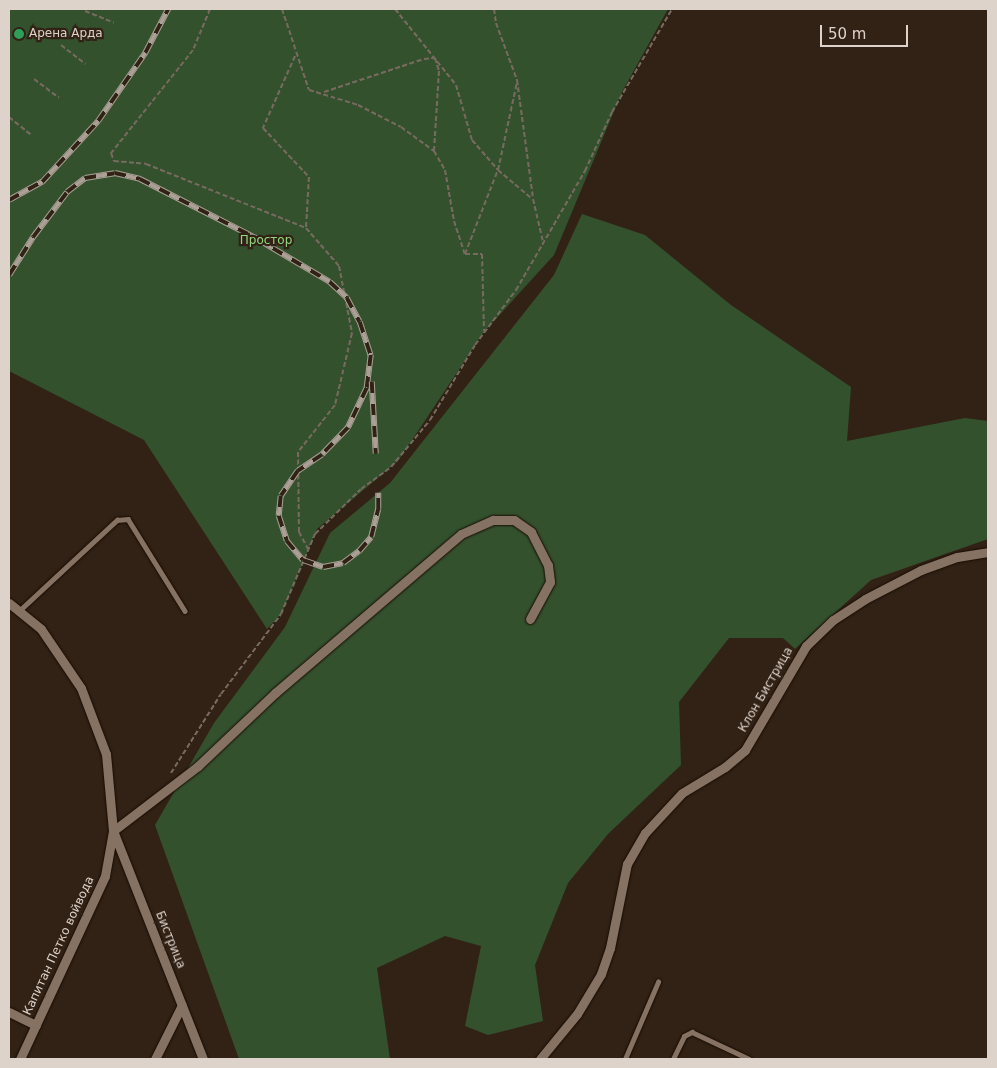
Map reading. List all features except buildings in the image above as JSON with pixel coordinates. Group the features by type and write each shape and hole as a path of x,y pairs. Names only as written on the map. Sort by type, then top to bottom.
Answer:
{"street":[{"path":"113,831 198,766 275,693 461,534 493,520 514,520 531,532 546,559 550,582 530,619"},
{"name":"Клон Бистрица","path":"540,1059 577,1014 601,974 610,948 627,864 645,833 682,793 725,767 745,750 806,646 833,620 897,582 957,557 988,552"},
{"name":"Капитан Петко войвода","path":"9,603 50,641 81,688 106,754 113,831 105,876 20,1059"},
{"name":"Бистрица","path":"113,831 203,1059"},
{"path":"156,1059 182,1005"},
{"path":"9,1012 36,1025"}],"lane":[{"path":"19,611 117,520 128,519 185,611"},
{"path":"625,1059 658,982"},
{"path":"673,1059 684,1036 692,1032 749,1059"}],"path":[{"path":"210,9 193,50 111,153 114,161 146,164 306,228 339,266 352,333 336,404 298,452 298,532 308,549"},
{"path":"282,9 295,56 309,90 322,93 402,127 434,151 445,170 454,221 465,254"},
{"path":"395,9 456,85 472,140 498,170 532,199"},
{"path":"494,9 496,22 517,80 532,199 543,242"},
{"path":"168,778 221,694 281,614 308,549 323,524 361,489 392,467 430,420 484,332 502,312 584,172 612,112 672,9"},
{"path":"85,10 114,23"},
{"path":"61,45 85,64"},
{"path":"295,56 263,128 309,177 306,228"},
{"path":"322,93 424,59 436,58"},
{"path":"434,151 439,71 436,58"},
{"path":"34,79 59,98"},
{"path":"465,254 498,170 517,80"},
{"path":"9,117 31,135"},
{"path":"465,254 482,254 484,332"}],"green space":[{"name":"Простор","path":"9,9 668,9 622,92 554,255 484,332 398,461 317,529 282,613 267,629 144,440 9,371"},
{"path":"582,214 645,235 731,305 851,387 847,441 965,418 988,421 988,539 871,580 795,649 783,638 729,638 679,702 681,765 608,834 568,883 535,965 543,1021 488,1035 465,1026 481,946 445,936 377,968 390,1059 239,1059 155,825 214,723 285,627 330,533 390,483 554,275"}],"railway":[{"path":"9,200 42,182 98,121 145,53 168,9"},
{"path":"9,275 33,237 67,192 85,178 115,173 140,179 254,237 330,282 347,298 360,322 371,355 367,388 348,428 322,455 298,471 281,496 279,516 287,541 303,560 323,567 343,563 359,551 371,537 378,509 378,493"},
{"path":"372,382 376,454"}],"place":[{"name":"Арена Арда","path":"19,34"}]}
